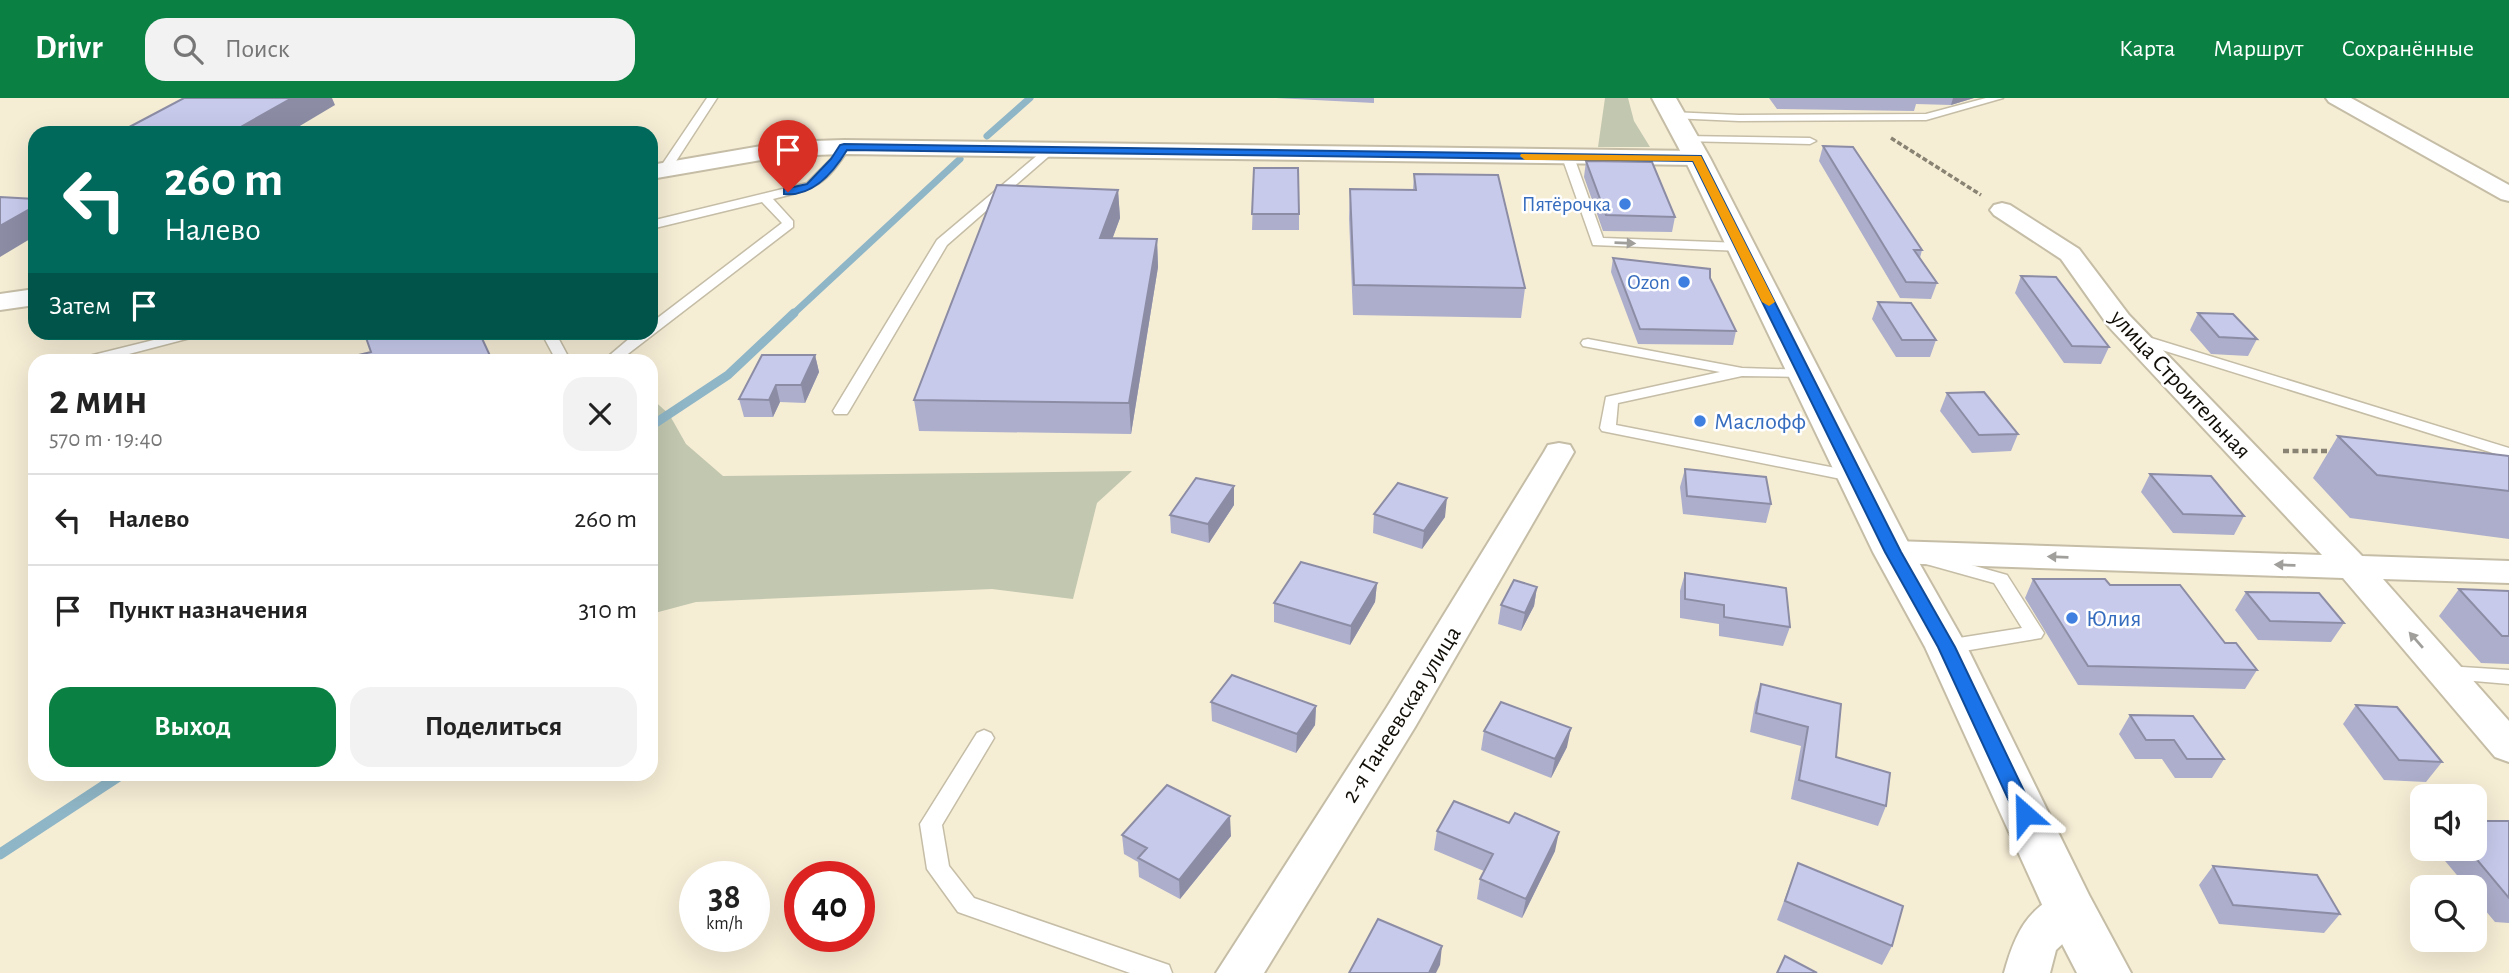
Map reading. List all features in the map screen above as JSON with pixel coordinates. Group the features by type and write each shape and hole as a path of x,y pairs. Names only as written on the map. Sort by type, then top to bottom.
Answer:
{"street":[{"path":"2336,98 2509,194"},
{"path":"658,170 784,149 844,147 1568,157 1679,127 1742,247 1893,552 1946,647 2070,909 2104,973"},
{"name":"улица Строительная","path":"2002,210 2070,254 2119,321 2353,567 2509,747"},
{"path":"0,302 28,298"},
{"name":"2-я Танеевская улица","path":"1239,973 1401,717 1559,452"},
{"path":"1893,552 2509,572"},
{"path":"2027,973 2036,940 2070,909"}],"lane":[{"path":"658,170 712,98"},
{"path":"1679,127 1739,118 1926,117 1998,98"},
{"path":"1679,127 1810,141"},
{"path":"658,223 811,186 835,161 844,147"},
{"path":"841,411 942,243 1050,150"},
{"path":"1568,157 1598,242 1742,247"},
{"path":"658,324 789,224 765,197"},
{"path":"2134,337 2509,453"},
{"path":"115,354 173,340"},
{"path":"619,354 637,340"},
{"path":"1588,343 1742,373 1803,373"},
{"path":"1742,373 1611,400 1608,428 1856,477"},
{"path":"1893,552 2001,579 2034,633 1946,647"},
{"path":"2445,673 2509,677"},
{"path":"984,738 931,824 938,869 965,905 1160,973"}],"path":[{"path":"1882,132 2002,210"},
{"path":"2245,453 2306,450 2346,452"}],"green space":[{"path":"1605,98 1628,98 1634,121 1650,147 1598,147"},
{"path":"658,404 669,414 686,444 723,476 1132,471 1097,503 1073,599 992,589 696,602 658,612"}],"building":[{"path":"184,98 292,98 242,126 131,126"},
{"path":"1823,146 1853,147 1922,250 1914,250 1937,283 1906,282"},
{"path":"1586,161 1652,162 1675,217 1606,215"},
{"path":"1254,168 1298,168 1299,214 1252,214"},
{"path":"1414,174 1498,175 1525,288 1354,285 1350,189 1416,190"},
{"path":"997,185 1118,190 1100,238 1157,239 1129,403 914,400"},
{"path":"0,197 28,199 28,210 0,226"},
{"path":"1613,258 1710,269 1710,278 1736,331 1640,329"},
{"path":"2021,276 2056,277 2109,347 2072,346"},
{"path":"1878,302 1911,303 1936,340 1902,340"},
{"path":"2198,313 2233,314 2257,339 2219,337"},
{"path":"367,340 483,340 489,354 363,354 371,352"},
{"path":"762,355 815,355 801,385 776,385 769,400 739,399"},
{"path":"1984,392 2018,434 1979,435 1947,393"},
{"path":"2338,436 2509,456 2509,491 2377,475"},
{"path":"1685,469 1766,477 1771,504 1687,496"},
{"path":"2150,474 2211,476 2244,516 2183,514"},
{"path":"1196,478 1234,486 1208,524 1170,515"},
{"path":"1398,483 1447,498 1424,531 1374,514"},
{"path":"1301,562 1377,583 1351,626 1274,603"},
{"path":"1685,573 1786,588 1790,627 1724,617 1724,605 1685,599"},
{"path":"2033,579 2105,579 2110,585 2180,585 2225,643 2236,643 2257,670 2088,666"},
{"path":"1514,580 1537,587 1525,613 1501,605"},
{"path":"2459,589 2509,591 2509,636 2502,636"},
{"path":"2246,592 2319,593 2344,623 2270,621"},
{"path":"1232,675 1316,706 1297,734 1211,702"},
{"path":"1761,684 1841,704 1836,757 1890,773 1886,806 1799,780 1808,727 1756,713"},
{"path":"1501,702 1571,728 1555,759 1484,731"},
{"path":"2356,705 2397,707 2442,762 2399,760"},
{"path":"2130,715 2193,716 2224,759 2187,759 2174,740 2146,740"},
{"path":"1167,785 1230,816 1179,880 1138,858 1147,848 1122,835"},
{"path":"1454,801 1509,823 1515,813 1559,832 1526,899 1480,879 1493,854 1437,831"},
{"path":"2487,821 2509,821 2509,898 2478,861 2487,861"},
{"path":"1798,863 1903,906 1892,946 1785,901"},
{"path":"2213,866 2317,875 2340,914 2233,905"},
{"path":"1378,919 1442,946 1429,973 1349,973"},
{"path":"1785,956 1817,973 1777,973"}],"waterway":[{"path":"987,136 1030,98"},
{"path":"792,315 960,159"},
{"path":"658,421 728,375 794,313"},
{"path":"0,854 111,781"}],"slow traffic":[{"path":"1525,156 1697,158 1769,302"}],"place":[{"name":"Пятёрочка","path":"1625,204"},
{"name":"Ozon","path":"1684,282"},
{"name":"Маслофф","path":"1700,421"},
{"name":"Юлия","path":"2072,618"}],"route":[{"path":"788,192 811,186 835,161 844,147 1697,158 1893,552 1946,647 2025,814"}]}
